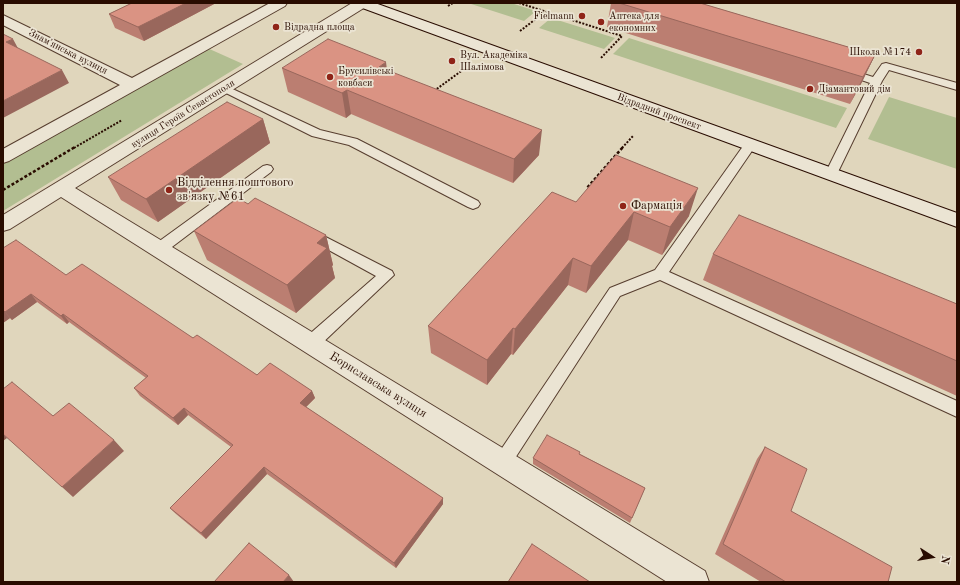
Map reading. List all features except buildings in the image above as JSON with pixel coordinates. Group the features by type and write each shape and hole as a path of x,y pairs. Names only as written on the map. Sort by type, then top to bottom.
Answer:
{"street":[{"path":"3,157 280,3"},
{"name":"вулиця Героїв Севастополя","path":"3,224 362,3"},
{"name":"Відрадний проспект","path":"362,3 957,220"},
{"name":"Знамʼянська вулиця","path":"3,19 133,85"},
{"name":"Бориславська вулиця","path":"61,188 694,582"}],"lane":[{"path":"831,174 847,144 876,81 886,66 957,87"},
{"path":"838,69 876,81"},
{"path":"224,88 316,133 353,142 473,204"},
{"path":"502,463 615,292 660,274 750,145"},
{"path":"159,249 267,169"},
{"path":"297,227 387,275 311,344"},
{"path":"660,274 957,409"}],"path":[{"path":"448,6 453,3"},
{"path":"519,3 622,36 600,59"},
{"path":"520,31 546,11"},
{"path":"433,92 464,69"},
{"path":"593,193 587,188 633,136"},
{"path":"39,137 90,171"}],"green space":[{"path":"468,3 511,3 536,11 524,21"},
{"path":"551,18 615,38 604,49 539,28"},
{"path":"629,38 847,108 836,128 613,54"},
{"path":"205,47 243,64 3,211 3,161"},
{"path":"889,97 957,118 957,169 868,139"}],"place":[{"name":"Fielmann","path":"582,16"},
{"name":"Аптека для економних","path":"601,22"},
{"name":"Відрадна площа","path":"276,27"},
{"name":"Школа №174","path":"919,52"},
{"name":"Вул. Академіка Шалімова","path":"452,61"},
{"name":"Брусилівські ковбаси","path":"330,77"},
{"name":"Діамантовий дім","path":"810,89"},
{"name":"Відділення поштового зв'язку №61","path":"169,190"},
{"name":"Фармація","path":"623,206"}]}
